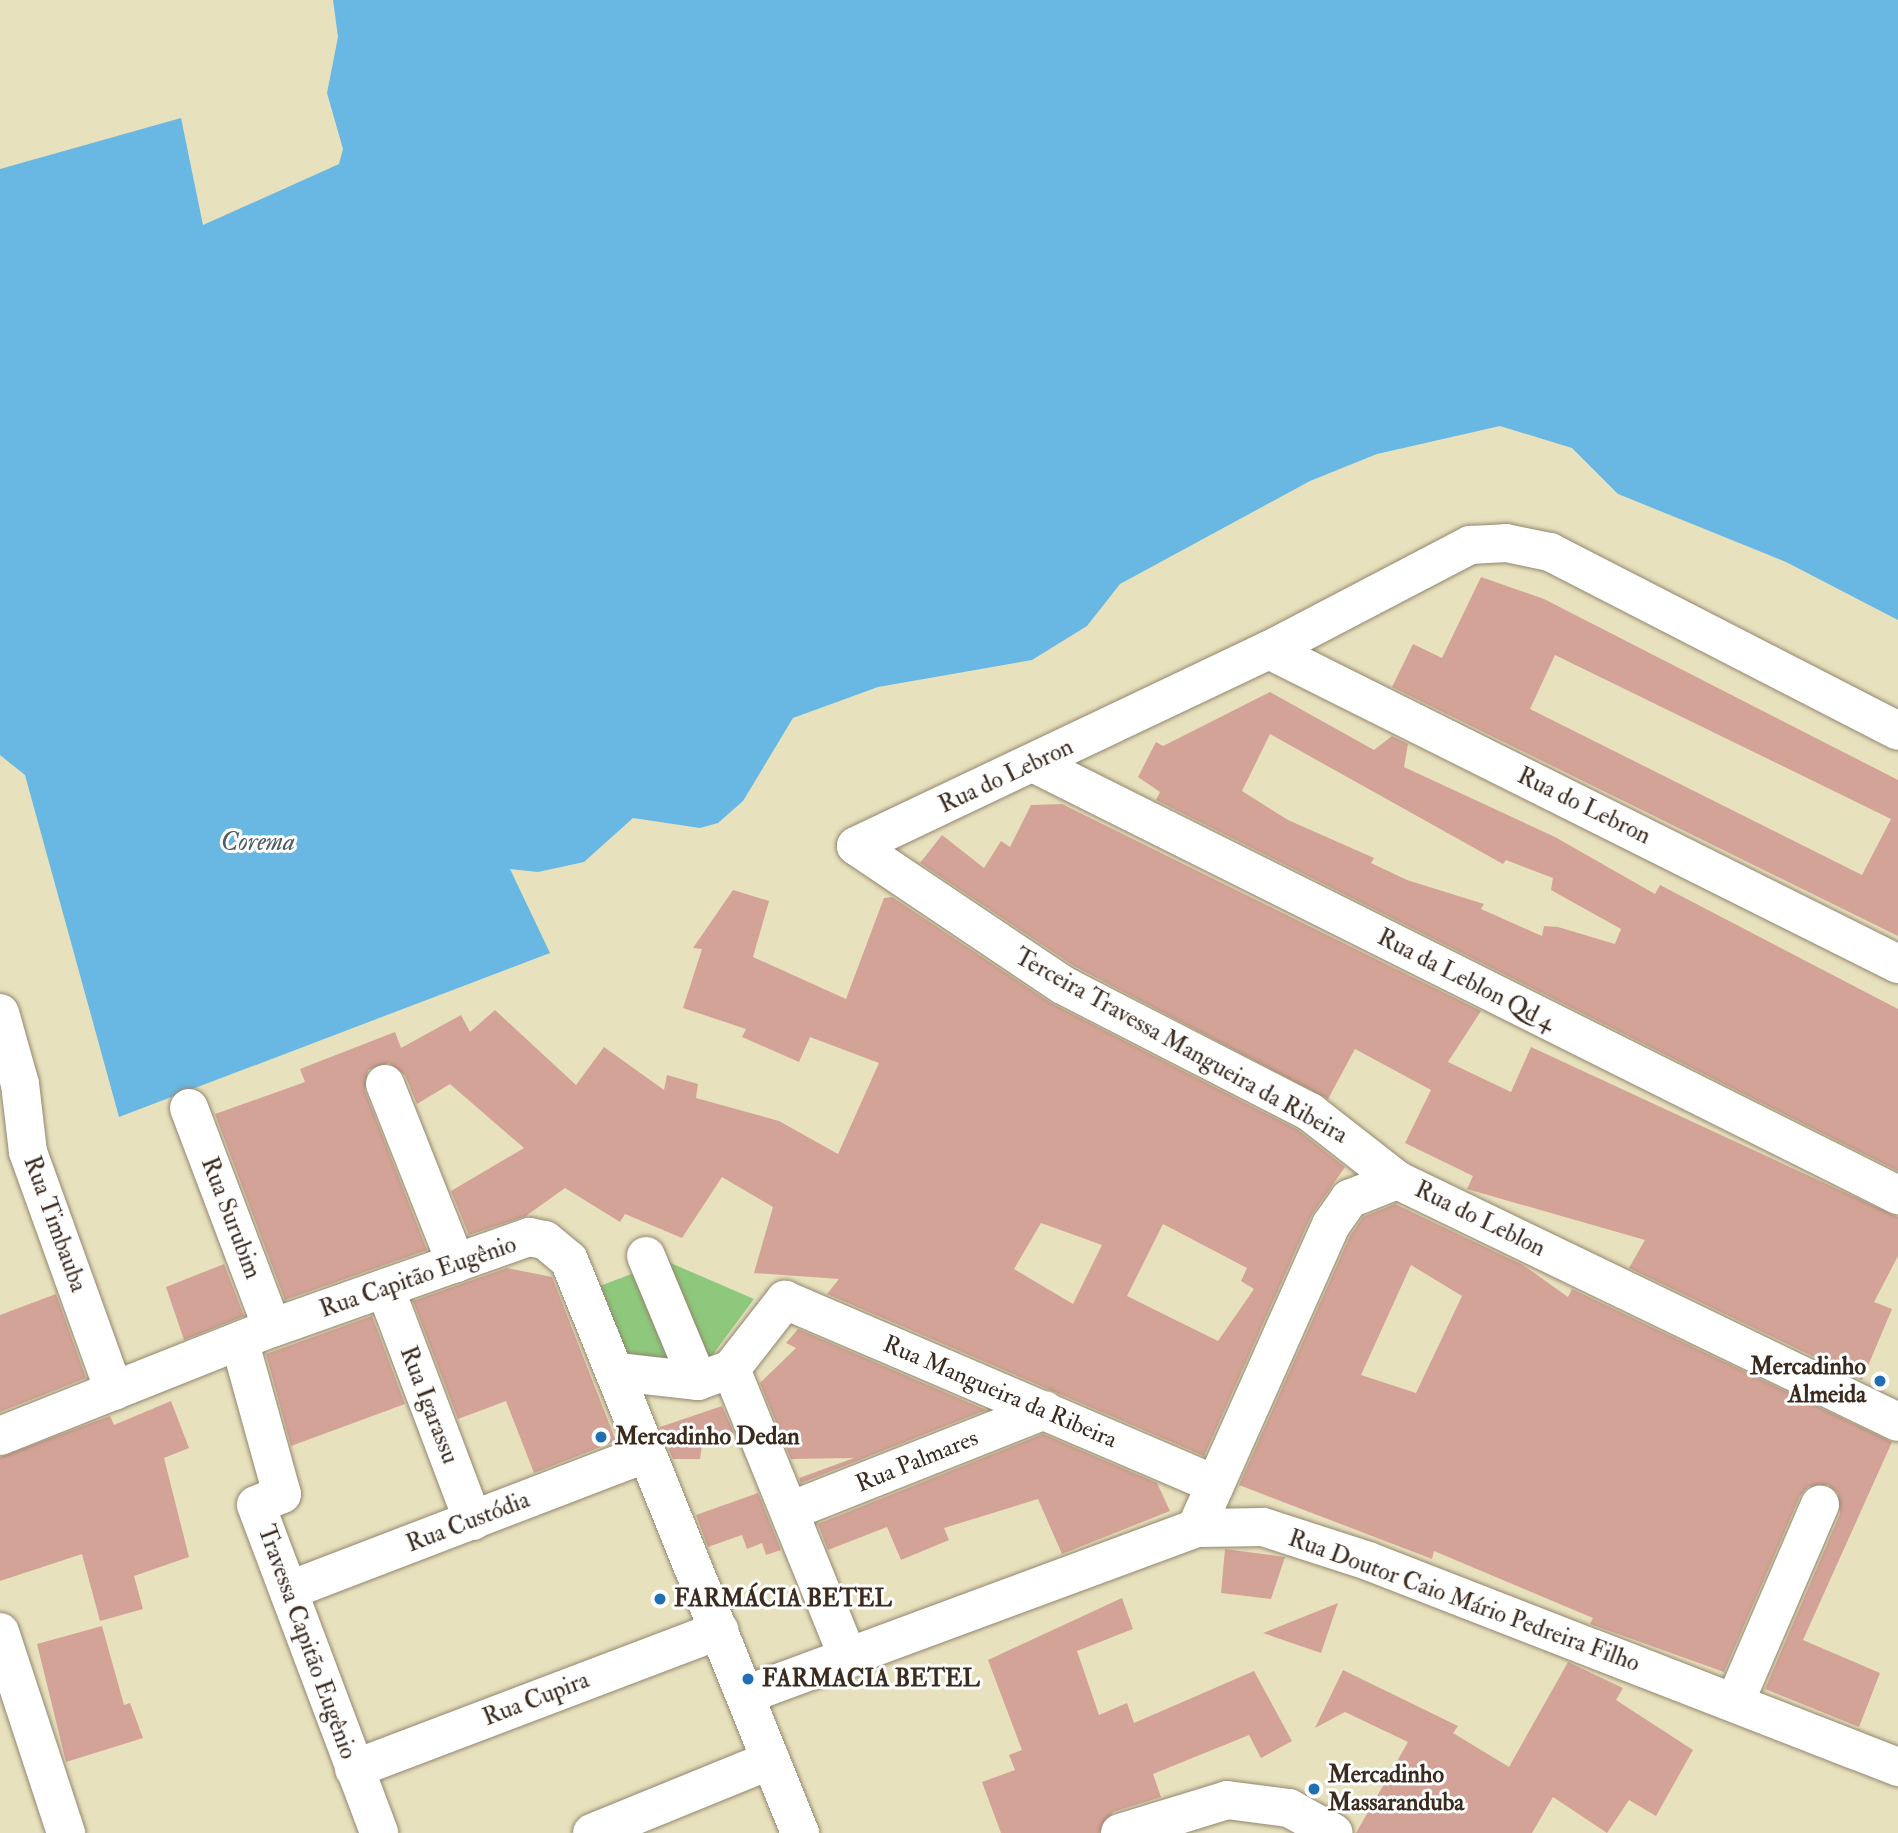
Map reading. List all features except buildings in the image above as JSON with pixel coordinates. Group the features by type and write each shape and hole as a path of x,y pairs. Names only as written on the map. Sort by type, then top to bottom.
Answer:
{"street":[{"name":"Rua do Lebron","path":"856,846 1035,764 1269,650 1436,558 1470,545 1506,542 1550,552 1898,731"},
{"name":"Rua do Lebron","path":"1269,650 1898,964"},
{"name":"Rua da Leblon Qd 4","path":"1035,764 1898,1195"},
{"name":"Terceira Travessa Mangueira da Ribeira","path":"856,846 1063,985 1310,1112 1397,1180"},
{"name":"Rua Timbauba","path":"0,1013 20,1084 28,1152 114,1391"},
{"path":"385,1084 456,1263"},
{"name":"Rua Surubim","path":"189,1108 256,1336"},
{"name":"Rua do Leblon","path":"1196,1528 1331,1225 1349,1199 1397,1180 1898,1422"},
{"name":"Rua Capitão Eugênio","path":"0,1436 256,1336 529,1237 559,1249 618,1372 646,1453 748,1694 800,1833"},
{"path":"646,1256 790,1511 849,1659"},
{"name":"Rua Igarassu","path":"385,1288 473,1521"},
{"name":"Rua Mangueira da Ribeira","path":"714,1375 785,1300 1215,1484"},
{"name":"Travessa Capitão Eugênio","path":"256,1336 282,1494 256,1505 379,1833"},
{"path":"618,1372 714,1375"},
{"name":"Rua Palmares","path":"790,1511 1045,1410"},
{"name":"Rua Custódia","path":"290,1590 646,1453"},
{"path":"1735,1702 1820,1506"},
{"name":"Rua Doutor Caio Mário Pedreira Filho","path":"748,1694 849,1659 1196,1528 1263,1527 1294,1536 1735,1702 1898,1767"},
{"name":"Rua Cupira","path":"354,1769 719,1630"},
{"path":"0,1632 66,1833"},
{"path":"592,1833 771,1760"},
{"path":"1120,1833 1227,1800 1289,1808 1334,1833"}],"green space":[{"path":"666,1261 754,1299 711,1357 636,1386 597,1287"}],"water":[{"name":"Corema","path":"333,0 1898,0 1898,620 1786,562 1618,494 1572,448 1500,426 1377,454 1310,481 1120,584 1087,626 1032,660 878,687 793,718 743,801 718,823 700,828 633,818 584,862 538,872 510,869 550,953 119,1117 25,775 0,755 0,169 181,118 203,225 339,164 343,149 327,93 338,37"}],"place":[{"name":"Mercadinho Almeida","path":"1880,1381"},
{"name":"Mercadinho Dedan","path":"601,1437"},
{"name":"FARMÁCIA BETEL","path":"660,1599"},
{"name":"FARMACIA BETEL","path":"748,1679"},
{"name":"Mercadinho Massaranduba","path":"1314,1789"}]}
